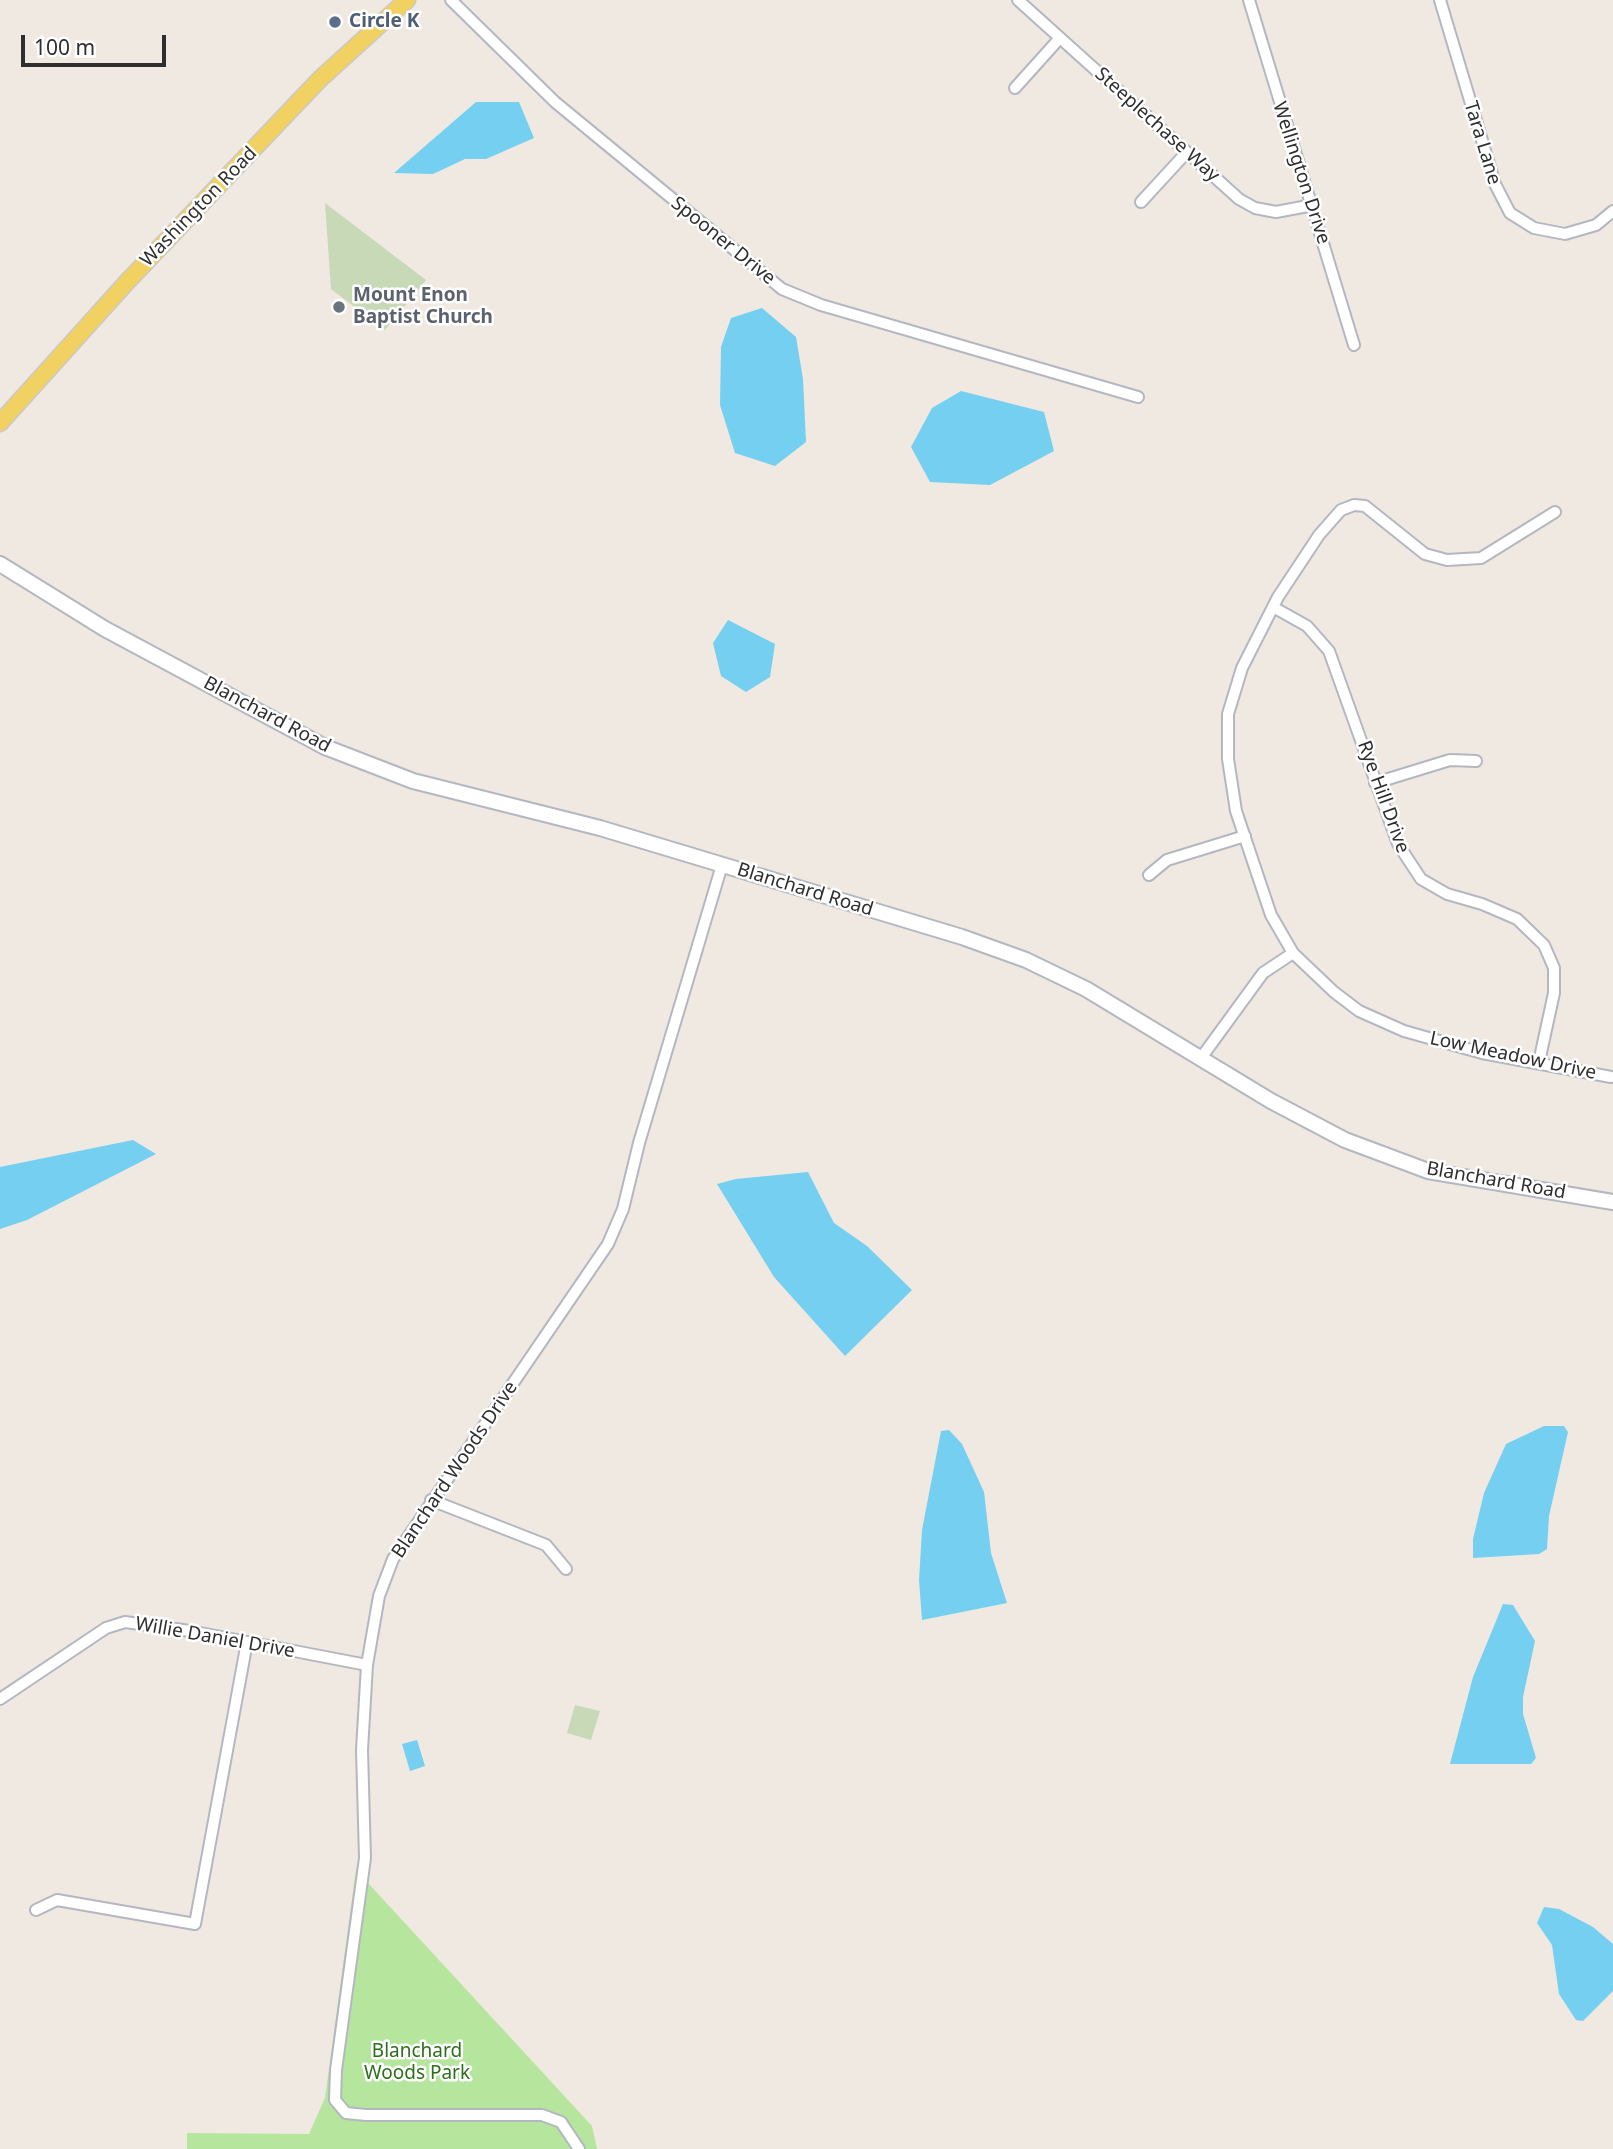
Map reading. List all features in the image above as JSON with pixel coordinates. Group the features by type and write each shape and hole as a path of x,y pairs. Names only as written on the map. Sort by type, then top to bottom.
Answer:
{"main road":[{"name":"Washington Road","path":"0,423 126,283 320,79 407,0"}],"street":[{"name":"Spooner Drive","path":"451,0 555,102 782,289 821,305 1138,397"},
{"name":"Steeplechase Way","path":"1018,0 1239,199 1255,208 1276,212 1313,205"},
{"name":"Wellington Drive","path":"1249,0 1313,205 1353,345"},
{"name":"Tara Lane","path":"1440,0 1494,184 1510,213 1534,228 1565,234 1596,225 1613,211"},
{"path":"1015,88 1059,39"},
{"path":"1141,202 1187,152"},
{"name":"Low Meadow Drive","path":"1555,512 1481,558 1447,560 1425,554 1365,506 1354,505 1341,510 1319,535 1273,607 1242,668 1228,714 1227,759 1236,811 1271,915 1293,953 1359,1011 1404,1031 1482,1053 1611,1077"},
{"name":"Blanchard Road","path":"0,564 105,629 325,747 413,781 600,828 962,937 1026,960 1086,989 1345,1140 1428,1171 1613,1202"},
{"name":"Rye Hill Drive","path":"1273,607 1307,626 1329,651 1398,844 1421,879 1447,894 1482,904 1517,919 1544,945 1554,968 1554,993 1539,1062"},
{"path":"1376,783 1450,760 1476,761"},
{"path":"1149,875 1167,860 1245,836"},
{"name":"Blanchard Woods Drive","path":"579,2149 561,2122 542,2115 366,2115 346,2113 335,2099 336,2070 365,1858 362,1750 367,1665 379,1596 393,1559 608,1244 623,1209 639,1143 722,865"},
{"path":"1201,1058 1263,973 1293,953"},
{"path":"431,1500 546,1545 566,1569"},
{"name":"Willie Daniel Drive","path":"0,1699 106,1628 125,1622 367,1665"},
{"path":"36,1910 57,1900 195,1924 247,1642"}],"green space":[{"path":"325,203 426,280 385,330 331,289"},
{"path":"575,1705 600,1711 591,1740 567,1733"},
{"name":"Blanchard Woods Park","path":"356,1870 592,2126 597,2149 187,2149 187,2133 309,2134 325,2098"}],"water":[{"path":"476,102 519,102 534,138 486,159 465,159 433,174 394,173"},
{"path":"762,308 796,337 803,379 806,442 775,466 735,453 720,405 721,347 731,318"},
{"path":"961,391 1044,412 1054,451 990,485 930,482 911,447 932,408"},
{"path":"728,620 775,644 770,677 746,692 721,676 713,643"},
{"path":"133,1140 156,1154 27,1220 0,1229 0,1167"},
{"path":"808,1172 834,1223 867,1246 912,1290 845,1356 774,1277 717,1184 736,1179"},
{"path":"1544,1426 1564,1426 1568,1432 1549,1516 1547,1549 1539,1554 1473,1558 1473,1539 1484,1493 1506,1444"},
{"path":"949,1430 962,1444 984,1492 991,1553 1007,1603 922,1620 919,1580 922,1530 941,1431"},
{"path":"1503,1604 1513,1605 1535,1641 1523,1697 1523,1714 1536,1758 1531,1764 1450,1764 1473,1677"},
{"path":"417,1740 425,1766 410,1771 402,1744"},
{"path":"1544,1907 1559,1909 1593,1927 1613,1944 1613,1991 1583,2021 1576,2020 1559,1994 1552,1945 1537,1923"}],"place":[{"name":"Circle K","path":"335,22"},
{"name":"Mount Enon Baptist Church","path":"339,307"}]}
